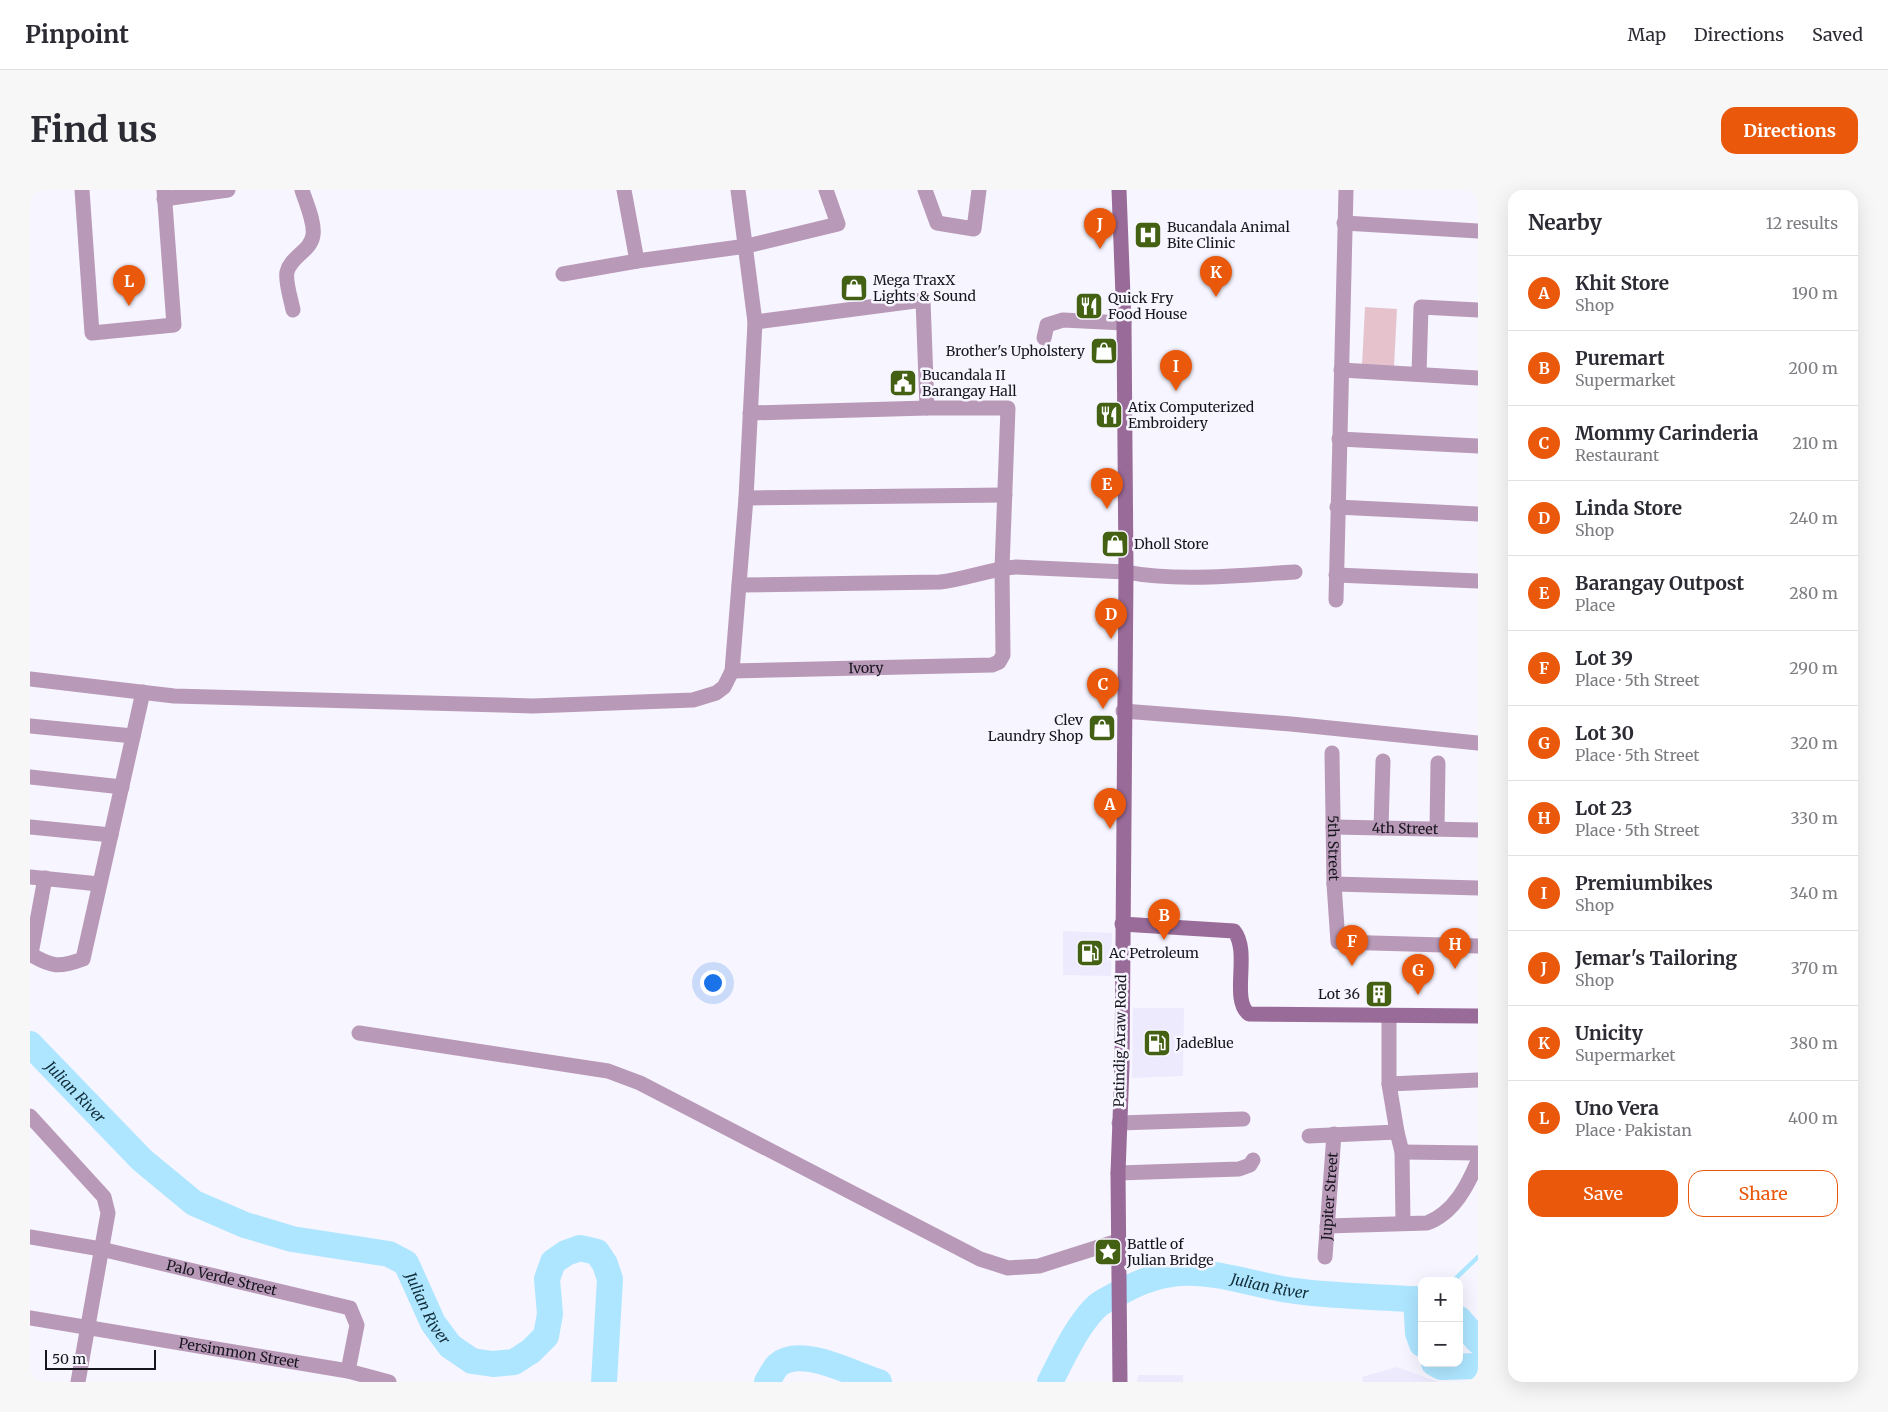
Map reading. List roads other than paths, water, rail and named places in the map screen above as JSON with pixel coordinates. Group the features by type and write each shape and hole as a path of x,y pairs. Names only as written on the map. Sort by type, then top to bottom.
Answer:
{"main road":[{"name":"Patindig Araw Road","path":"1119,190 1124,322 1126,572 1123,711 1122,1066 1118,1173 1120,1382"},
{"path":"1122,924 1234,931 1241,944 1242,1005 1249,1014 1478,1016"}],"street":[{"path":"82,190 92,333 174,325 164,195 228,190"},
{"path":"293,310 286,274 291,261 306,248 312,240 314,232 302,190"},
{"path":"624,190 637,261"},
{"path":"30,679 174,696 534,706 623,703 707,697 724,687 732,671 746,498 755,322 747,246 738,190"},
{"path":"563,274 637,261 747,246 838,224 826,190"},
{"path":"924,190 937,223 974,228 978,190"},
{"path":"1336,600 1346,190"},
{"path":"1344,223 1478,231"},
{"path":"755,322 923,300 927,408"},
{"path":"1419,374 1421,307 1478,310"},
{"path":"1044,338 1047,326 1053,322 1063,320 1124,322"},
{"path":"1341,370 1478,378"},
{"path":"750,414 927,408 1008,408 1002,568"},
{"path":"1339,439 1478,446"},
{"path":"746,498 1005,495"},
{"path":"1337,507 1478,514"},
{"path":"739,585 940,582 956,580 1002,568 1201,576 1295,572"},
{"name":"Ivory","path":"732,671 992,665 999,662 1003,655 1002,568"},
{"path":"1336,576 1478,581"},
{"path":"46,878 30,954 43,962 63,967 82,959 143,692"},
{"path":"1123,711 1291,724 1478,743"},
{"path":"30,726 133,736"},
{"name":"5th Street","path":"1332,753 1334,884 1338,942 1478,946"},
{"path":"1382,760 1382,828"},
{"path":"1437,829 1438,763"},
{"path":"30,777 122,787"},
{"path":"30,827 111,835"},
{"name":"4th Street","path":"1333,827 1478,830"},
{"path":"30,877 100,884"},
{"path":"1334,884 1478,888"},
{"path":"1389,1016 1389,1084 1402,1152 1403,1223"},
{"path":"359,1033 608,1071 640,1082 952,1246 980,1259 1008,1268 1040,1266 1118,1241"},
{"path":"1389,1084 1478,1080"},
{"path":"30,1116 104,1196 108,1213 78,1382"},
{"path":"1119,1123 1243,1119"},
{"path":"1309,1136 1397,1132"},
{"name":"Jupiter Street","path":"1325,1256 1334,1134"},
{"path":"1402,1152 1478,1153"},
{"path":"1118,1173 1239,1169 1250,1165 1253,1160"},
{"path":"1327,1226 1427,1223 1436,1219 1465,1191 1478,1161"},
{"name":"Palo Verde Street","path":"30,1237 101,1249 350,1308 357,1325 348,1371"},
{"name":"Persimmon Street","path":"30,1318 348,1371 389,1382"}],"waterway":[{"name":"Julian River","path":"30,1044 142,1160 194,1203 245,1225 292,1239 389,1254 406,1263 433,1323 450,1346 472,1361 493,1364 514,1362 531,1351 546,1336 550,1314 547,1279 553,1262 566,1253 580,1248 597,1252 605,1264 610,1279 604,1382"},
{"path":"1457,1277 1478,1257"},
{"name":"Julian River","path":"1050,1382 1075,1334 1098,1306 1107,1299 1143,1282 1163,1276 1201,1273 1299,1292 1418,1300"},
{"path":"1416,1299 1418,1333"},
{"name":"Julian River","path":"1462,1322 1478,1341"},
{"name":"Julian River","path":"767,1382 778,1365 788,1360 800,1358 828,1363 879,1382"},
{"path":"1463,1366 1478,1366"}],"place":[{"name":"Bucandala Animal Bite Clinic","path":"1148,235"},
{"name":"Jemar's Tailoring","path":"1100,249"},
{"name":"Mega TraxX Lights & Sound","path":"854,288"},
{"name":"Unicity","path":"1216,297"},
{"name":"Uno Vera","path":"129,306"},
{"name":"Quick Fry Food House","path":"1089,306"},
{"name":"Brother's Upholstery","path":"1104,351"},
{"name":"Bucandala II Barangay Hall","path":"903,383"},
{"name":"Premiumbikes","path":"1176,391"},
{"name":"Atix Computerized Embroidery","path":"1109,415"},
{"name":"Barangay Outpost","path":"1107,509"},
{"name":"Dholl Store","path":"1115,544"},
{"name":"Linda Store","path":"1111,639"},
{"name":"Mommy Carinderia","path":"1103,709"},
{"name":"Clev Laundry Shop","path":"1102,728"},
{"name":"Khit Store","path":"1110,829"},
{"name":"Puremart","path":"1164,940"},
{"name":"Ac Petroleum","path":"1090,953"},
{"name":"Lot 39","path":"1352,966"},
{"name":"Lot 23","path":"1455,969"},
{"name":"Lot 36","path":"1379,994"},
{"name":"Lot 30","path":"1418,995"},
{"name":"JadeBlue","path":"1157,1043"},
{"name":"Battle of Julian Bridge","path":"1108,1252"}]}
